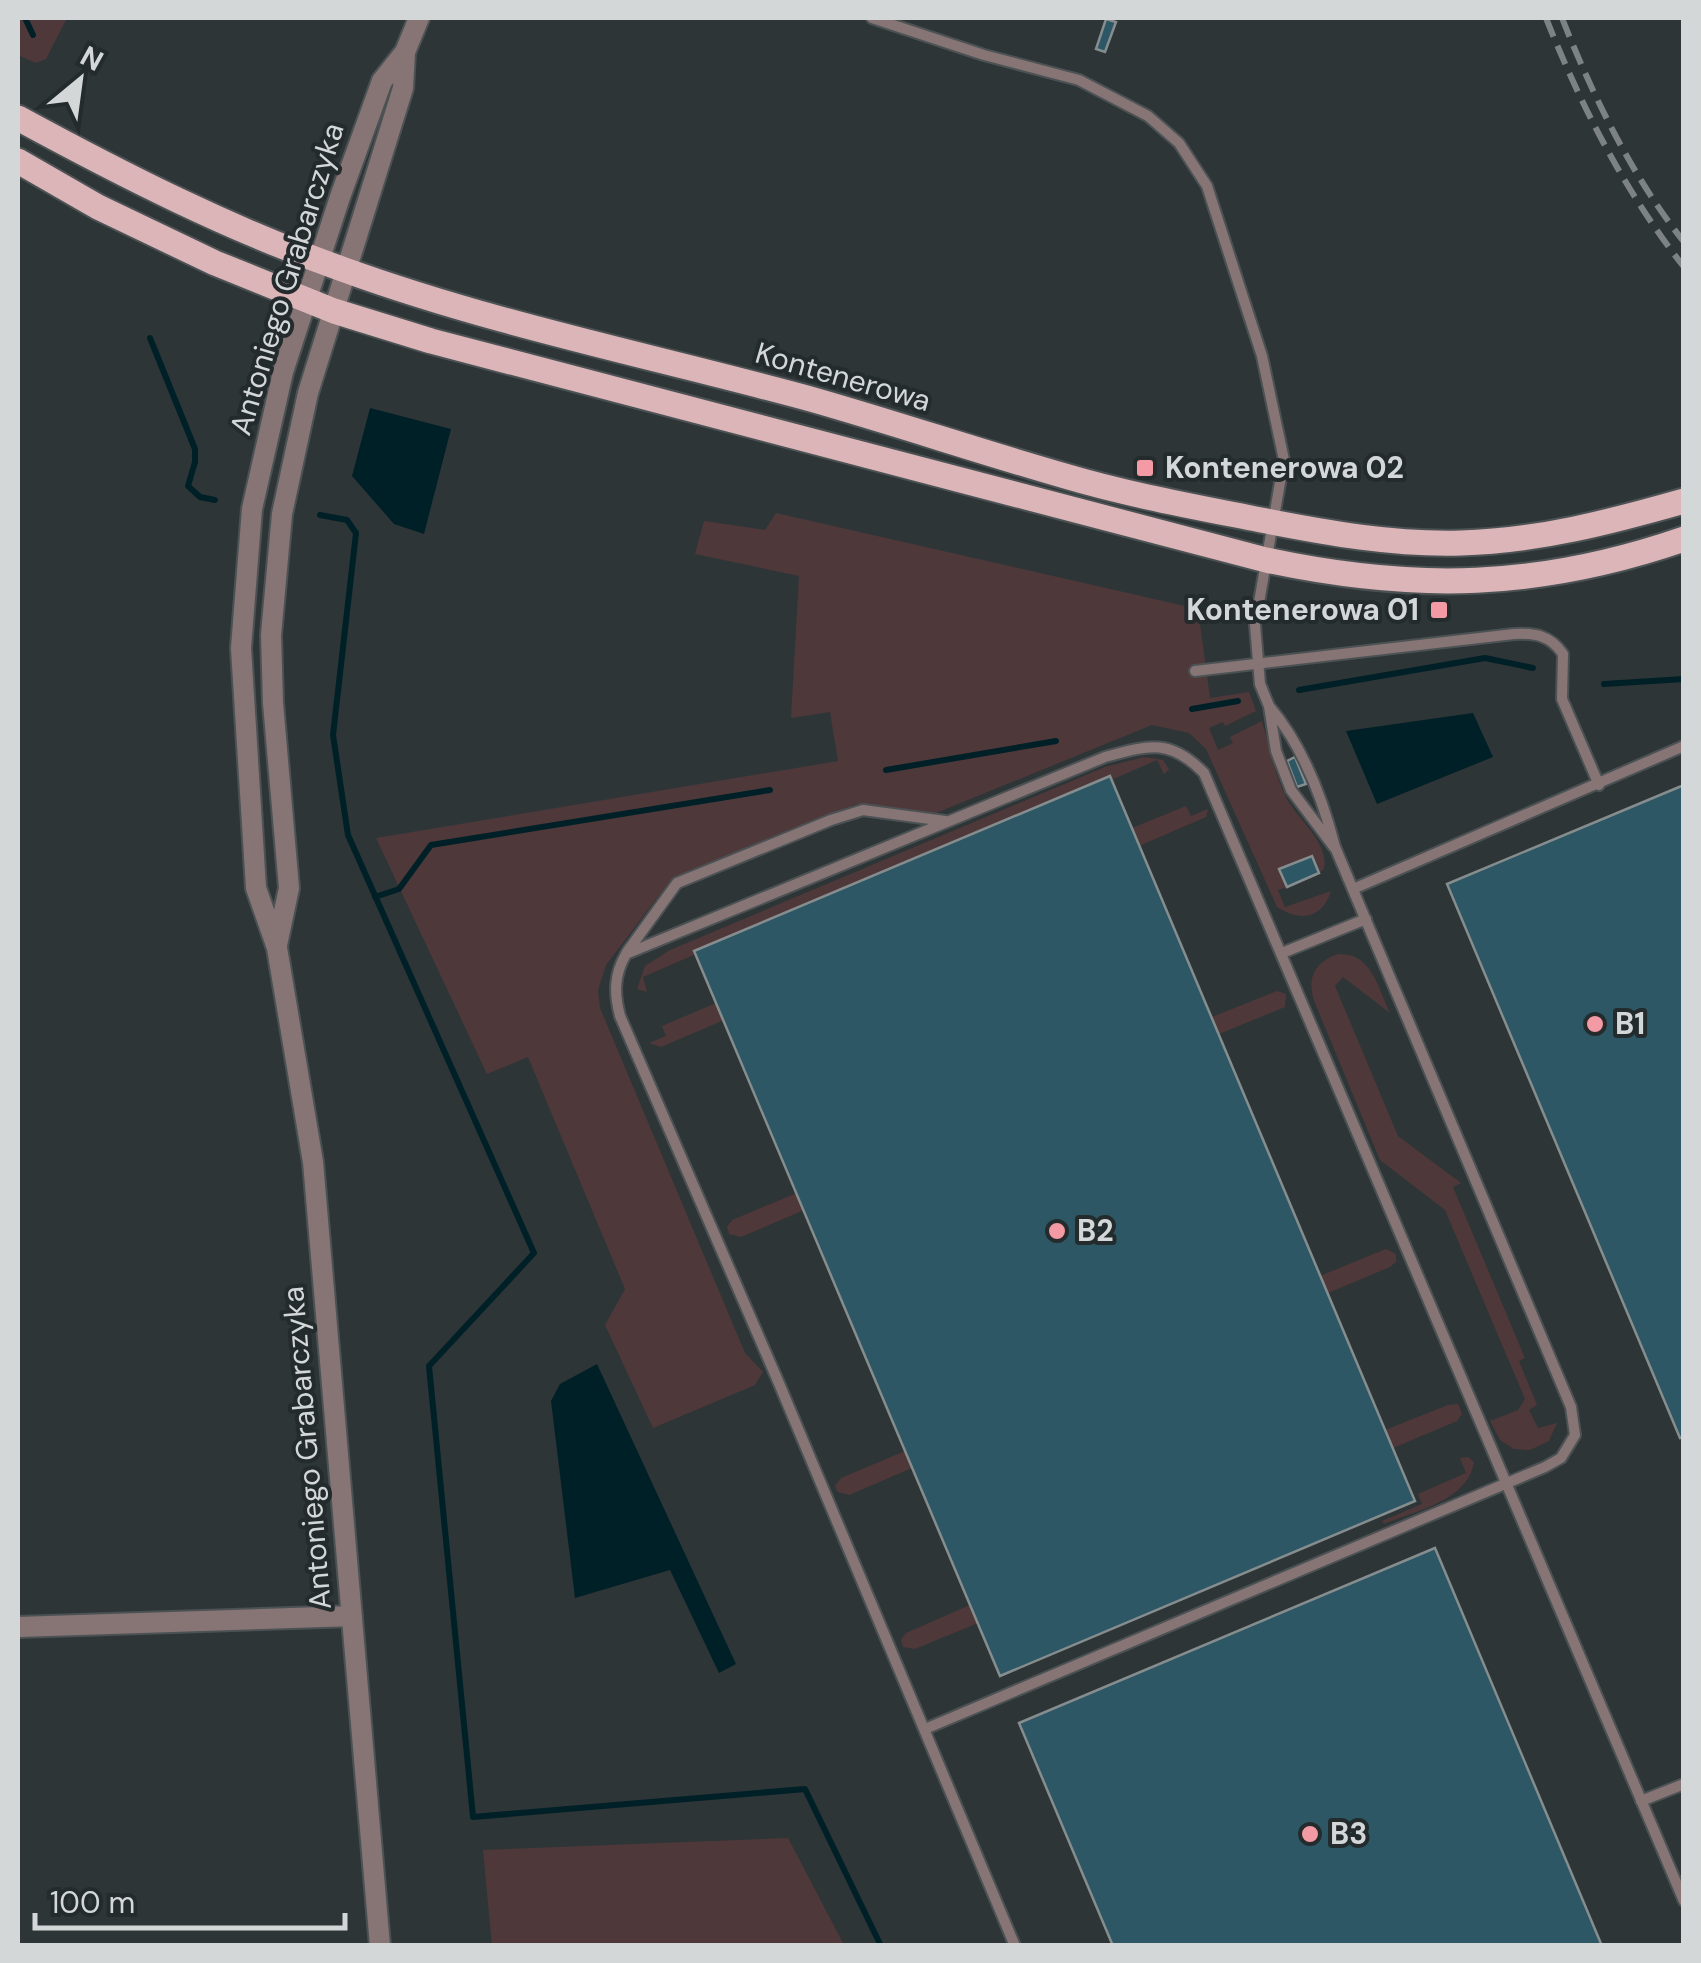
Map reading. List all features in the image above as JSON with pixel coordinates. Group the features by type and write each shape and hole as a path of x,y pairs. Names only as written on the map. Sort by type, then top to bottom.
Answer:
{"main road":[{"name":"Kontenerowa","path":"18,118 149,188 346,271 505,320 862,414 1069,478 1276,523 1392,540 1458,543 1588,528 1684,501"},
{"path":"18,161 147,232 334,310 431,341 1266,560 1334,575 1465,582 1574,570 1684,539"}],"street":[{"name":"Antoniego Grabarczyka","path":"380,1946 312,1162 277,948 256,888 243,708 244,586 252,508 270,418 306,300 382,81 405,52 419,18"},
{"name":"Antoniego Grabarczyka","path":"277,948 289,888 273,703 271,635 275,569 295,444 403,88 405,52"},
{"path":"18,1627 352,1616"}],"lane":[{"path":"872,18 984,55 1079,80 1148,116 1179,144 1206,186 1262,356 1284,460 1276,523 1255,624 1257,662 1274,743 1291,790 1335,847"},
{"path":"1195,671 1514,634 1544,637 1563,654 1562,699 1599,785"},
{"path":"925,1729 1506,1483 1561,1458 1575,1434 1575,1417 1335,847 1300,750 1269,706"},
{"path":"1353,889 1684,746"},
{"path":"626,954 1105,757 1141,748 1172,749 1188,756 1204,774 1282,953 1684,1901"},
{"path":"946,822 863,810 849,812 677,883 626,954 616,979 615,997 1015,1946"},
{"path":"1282,953 1366,919"},
{"path":"1641,1801 1684,1784"}],"shaded area":[{"path":"18,18 67,18 46,59 36,63 18,55"},
{"path":"776,513 1198,609 1210,698 1249,692 1256,711 1225,726 1223,722 1209,728 1218,750 1233,743 1230,737 1262,721 1283,790 1322,850 1324,869 1319,873 1311,856 1280,869 1287,887 1278,890 1285,907 1331,891 1322,907 1309,915 1294,915 1277,907 1206,749 1189,733 1152,725 936,813 856,804 670,881 606,965 598,990 600,1008 745,1353 763,1372 755,1385 653,1428 605,1325 625,1289 528,1057 487,1074 376,838 838,761 830,712 791,718 799,576 695,554 704,521 765,530"},
{"path":"1144,757 1163,760 1169,769 1164,774 1157,760 1111,780 1109,776 695,950 696,954 643,977 647,992 637,989 645,966 670,950 1105,767"},
{"path":"1186,806 1191,816 1208,809 1206,817 1139,846 1132,828"},
{"path":"1339,954 1359,959 1366,966 1390,1013 1343,977 1335,986 1398,1136 1461,1183 1453,1187 1525,1358 1519,1361 1537,1405 1529,1410 1538,1428 1557,1423 1549,1441 1530,1450 1514,1449 1500,1440 1490,1421 1518,1410 1525,1399 1445,1210 1380,1160 1315,1003 1311,987 1314,972 1323,961"},
{"path":"1277,991 1286,994 1285,1007 1219,1034 1212,1017"},
{"path":"716,1003 724,1020 661,1047 649,1043 666,1036 662,1026"},
{"path":"797,1193 804,1210 741,1237 729,1234 727,1227 732,1220"},
{"path":"1386,1249 1396,1254 1396,1262 1390,1267 1328,1293 1320,1276"},
{"path":"1458,1404 1462,1414 1457,1421 1393,1448 1385,1430"},
{"path":"905,1451 912,1468 849,1495 838,1492 835,1486 841,1478"},
{"path":"1468,1457 1474,1462 1470,1475 1451,1495 1384,1524 1382,1521 1422,1504 1418,1494 1466,1473 1460,1458"},
{"path":"970,1605 978,1623 915,1649 903,1647 901,1640 906,1633"},
{"path":"788,1838 844,1945 492,1945 483,1850"}],"water":[{"path":"370,408 451,429 424,534 394,524 352,476"},
{"path":"1473,713 1493,757 1377,804 1346,731"},
{"path":"597,1364 736,1664 719,1673 670,1570 575,1598 551,1401 560,1384"}],"building":[{"path":"1106,19 1116,22 1105,52 1096,49"},
{"path":"1295,757 1306,784 1297,787 1287,761"},
{"name":"B2","path":"1110,776 1415,1501 1000,1676 694,951"},
{"name":"B1","path":"1684,785 1684,1437 1680,1438 1447,884"},
{"path":"1312,856 1319,873 1287,887 1279,869"},
{"name":"B3","path":"1435,1548 1602,1946 1113,1946 1019,1723"}],"waterway":[{"path":"25,18 33,35"},
{"path":"150,338 195,449 188,486 200,497 215,500"},
{"path":"320,515 347,520 356,533 333,735 348,835 534,1253 429,1366 473,1817 805,1789 881,1946"},
{"path":"1299,690 1485,658 1533,668"},
{"path":"1604,684 1684,679"},
{"path":"1192,709 1238,701"},
{"path":"886,770 1056,741"},
{"path":"375,897 399,889 431,845 770,790"}],"railway":[{"path":"1546,18 1606,147 1642,209 1684,267"},
{"path":"1562,18 1615,134 1647,190 1684,242"}],"place":[{"name":"Kontenerowa 02","path":"1145,468"},
{"name":"Kontenerowa 01","path":"1439,610"},
{"name":"B1","path":"1595,1024"},
{"name":"B2","path":"1057,1231"},
{"name":"B3","path":"1310,1834"}]}
